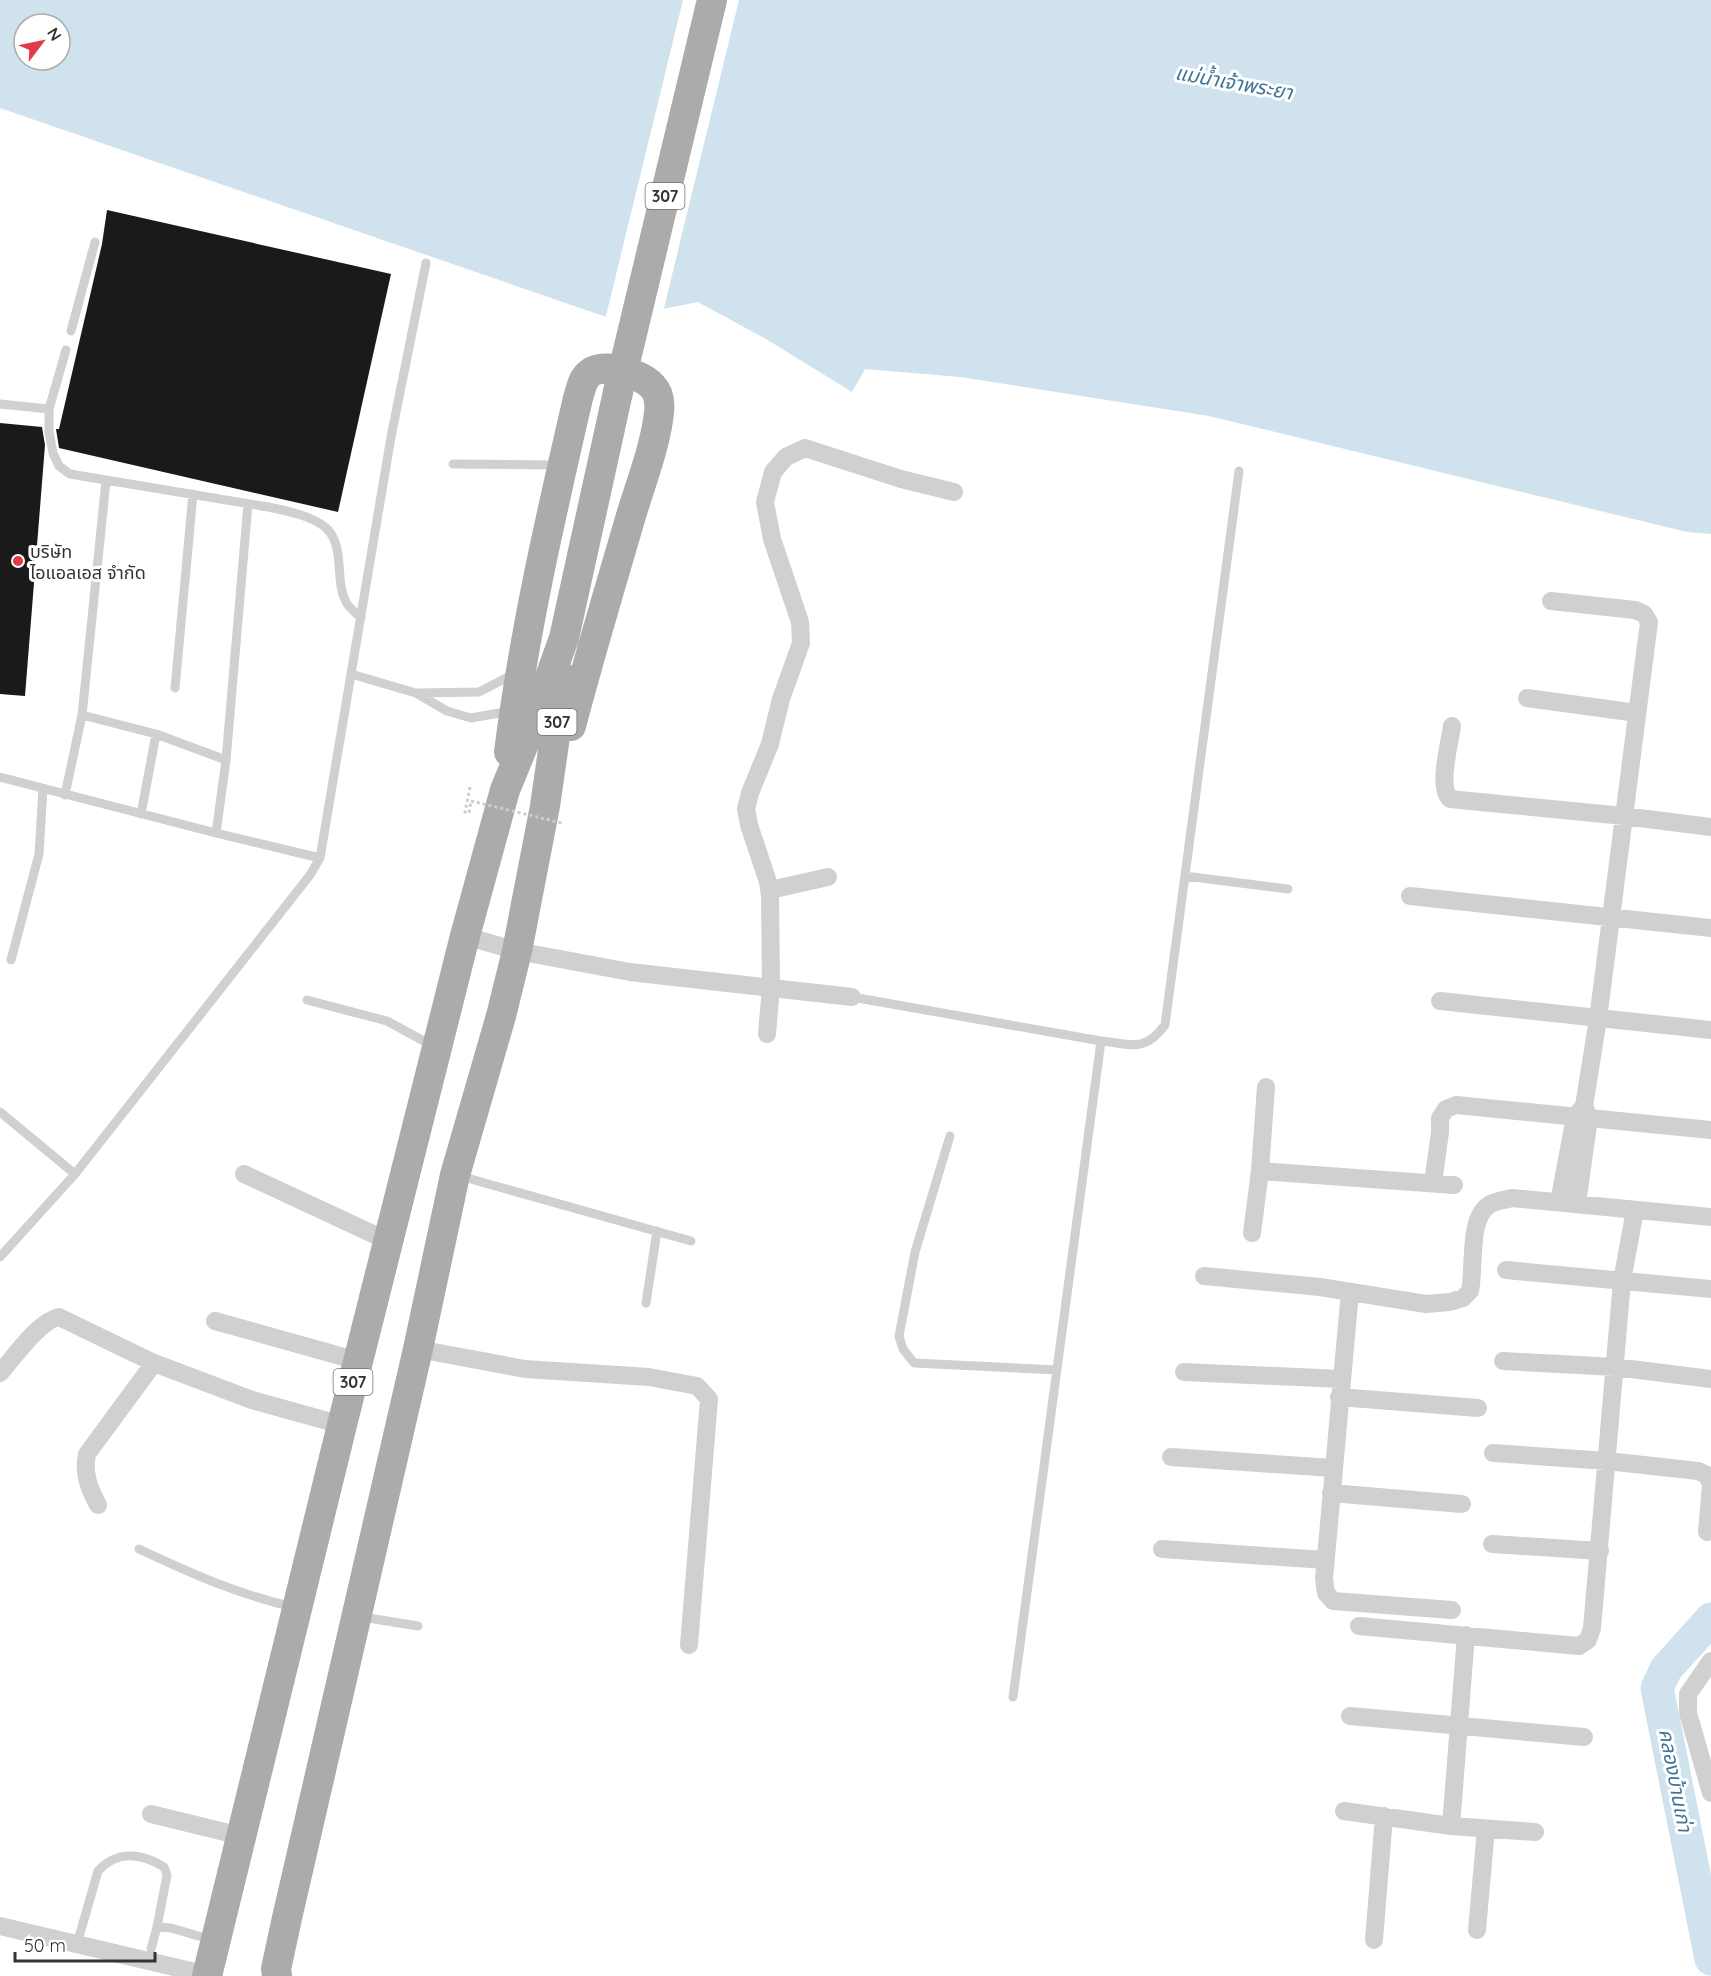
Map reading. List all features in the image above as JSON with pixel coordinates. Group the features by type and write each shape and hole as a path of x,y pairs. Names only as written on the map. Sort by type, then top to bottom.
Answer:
{"main road":[{"name":"307","path":"208,1975 342,1425 465,936 505,790 564,638 618,392 712,0"},
{"path":"505,790 514,710 539,568 578,398 583,381 591,372 613,368 652,385 657,392 659,414 585,674 567,744 554,815"},
{"name":"307","path":"275,1974 418,1350 455,1175 501,1016 554,815 564,638"}],"street":[{"path":"767,1034 771,987 770,890 746,809 770,744 781,699 801,643 800,622 788,580 772,540 765,502 773,471 786,457 805,448 901,479 954,492"},
{"path":"1551,601 1635,610 1644,614 1649,622 1598,1018 1582,1114 1559,1202"},
{"path":"1527,698 1637,713"},
{"path":"1452,726 1444,782 1450,799 1711,827"},
{"path":"770,890 828,877"},
{"path":"1410,896 1711,928"},
{"path":"465,936 517,951 630,972 852,998"},
{"path":"1440,1001 1711,1030"},
{"path":"1252,1233 1260,1171 1266,1087"},
{"path":"1433,1183 1440,1118 1446,1109 1456,1105 1582,1114 1711,1130"},
{"path":"1578,1204 1582,1114"},
{"path":"1260,1171 1454,1185"},
{"path":"244,1174 388,1241"},
{"path":"1204,1276 1350,1292 1426,1304 1450,1302 1463,1298 1470,1290 1478,1217 1489,1204 1512,1198 1711,1217"},
{"path":"1359,1626 1579,1646 1588,1640 1592,1628 1600,1551 1622,1281 1635,1210"},
{"path":"1506,1270 1711,1289"},
{"path":"1350,1292 1325,1560 1326,1593 1333,1601 1452,1610"},
{"path":"0,1373 42,1326 51,1318 59,1317 154,1363 252,1400 342,1425"},
{"path":"215,1321 358,1361"},
{"path":"418,1350 525,1369 649,1377 698,1386 705,1393 709,1400 689,1645"},
{"path":"1503,1361 1615,1367 1711,1379"},
{"path":"98,1505 87,1484 84,1468 87,1454 154,1363"},
{"path":"1184,1372 1341,1378"},
{"path":"1339,1397 1478,1408"},
{"path":"1493,1454 1607,1461 1698,1471 1707,1475 1711,1485 1707,1532"},
{"path":"1171,1457 1333,1468"},
{"path":"1331,1493 1462,1504"},
{"path":"1492,1544 1600,1551"},
{"path":"1162,1549 1325,1560"},
{"path":"1450,1827 1466,1635"},
{"path":"1711,1661 1688,1694 1688,1713 1706,1759 1711,1793"},
{"path":"1350,1716 1584,1737"},
{"path":"1344,1810 1450,1827 1535,1832"},
{"path":"151,1814 241,1836"},
{"path":"1374,1940 1383,1816"},
{"path":"1477,1930 1486,1829"},
{"path":"0,1926 208,1975"}],"lane":[{"path":"71,331 94,242"},
{"path":"0,1257 75,1174 310,875 320,858 391,437 426,263"},
{"path":"66,350 49,409 49,432 53,453 59,466 70,474 297,514 325,528 336,542 341,590 346,603 361,618"},
{"path":"0,404 49,409"},
{"path":"453,464 563,465"},
{"path":"852,998 1101,1041 1142,1046 1156,1038 1165,1025 1239,471"},
{"path":"65,795 82,715 106,481"},
{"path":"175,688 193,494"},
{"path":"216,833 226,760 248,504"},
{"path":"416,693 479,692 521,671"},
{"path":"351,674 416,693 447,711 471,718 514,710"},
{"path":"82,715 156,734 226,760"},
{"path":"141,814 156,734"},
{"path":"0,777 320,858"},
{"path":"11,960 39,854 43,789"},
{"path":"1185,876 1288,889"},
{"path":"307,1000 387,1021 437,1048"},
{"path":"1014,1698 1101,1041"},
{"path":"0,1112 75,1174"},
{"path":"950,1136 915,1252 899,1336 903,1349 914,1362 1057,1370"},
{"path":"455,1175 691,1240"},
{"path":"646,1303 657,1231"},
{"path":"139,1549 211,1582 297,1608"},
{"path":"356,1616 418,1626"},
{"path":"77,1944 98,1871 107,1861 116,1856 139,1856 164,1867 167,1875 152,1949"},
{"path":"157,1927 217,1941"}],"path":[{"path":"470,787 465,812 469,813 471,801 554,815"}],"water":[{"name":"แม่น้ำเจ้าพระยา","path":"0,0 1711,0 1711,534 1687,532 1209,416 960,377 865,369 852,392 766,339 698,302 612,319 0,108"}],"pier":[{"path":"683,0 739,0 663,312 612,322 605,320"}],"building":[{"path":"107,210 391,274 338,512 59,448 56,429 59,429 102,244"},
{"name":"บริษัท ไอแอลเอส จำกัด","path":"0,423 42,427 45,445 25,696 0,694"}],"waterway":[{"name":"คลองบ้านเก่า","path":"1711,1619 1666,1669 1657,1688 1711,1959"}],"place":[{"name":"บริษัท ไอแอลเอส จำกัด","path":"18,561"}]}
